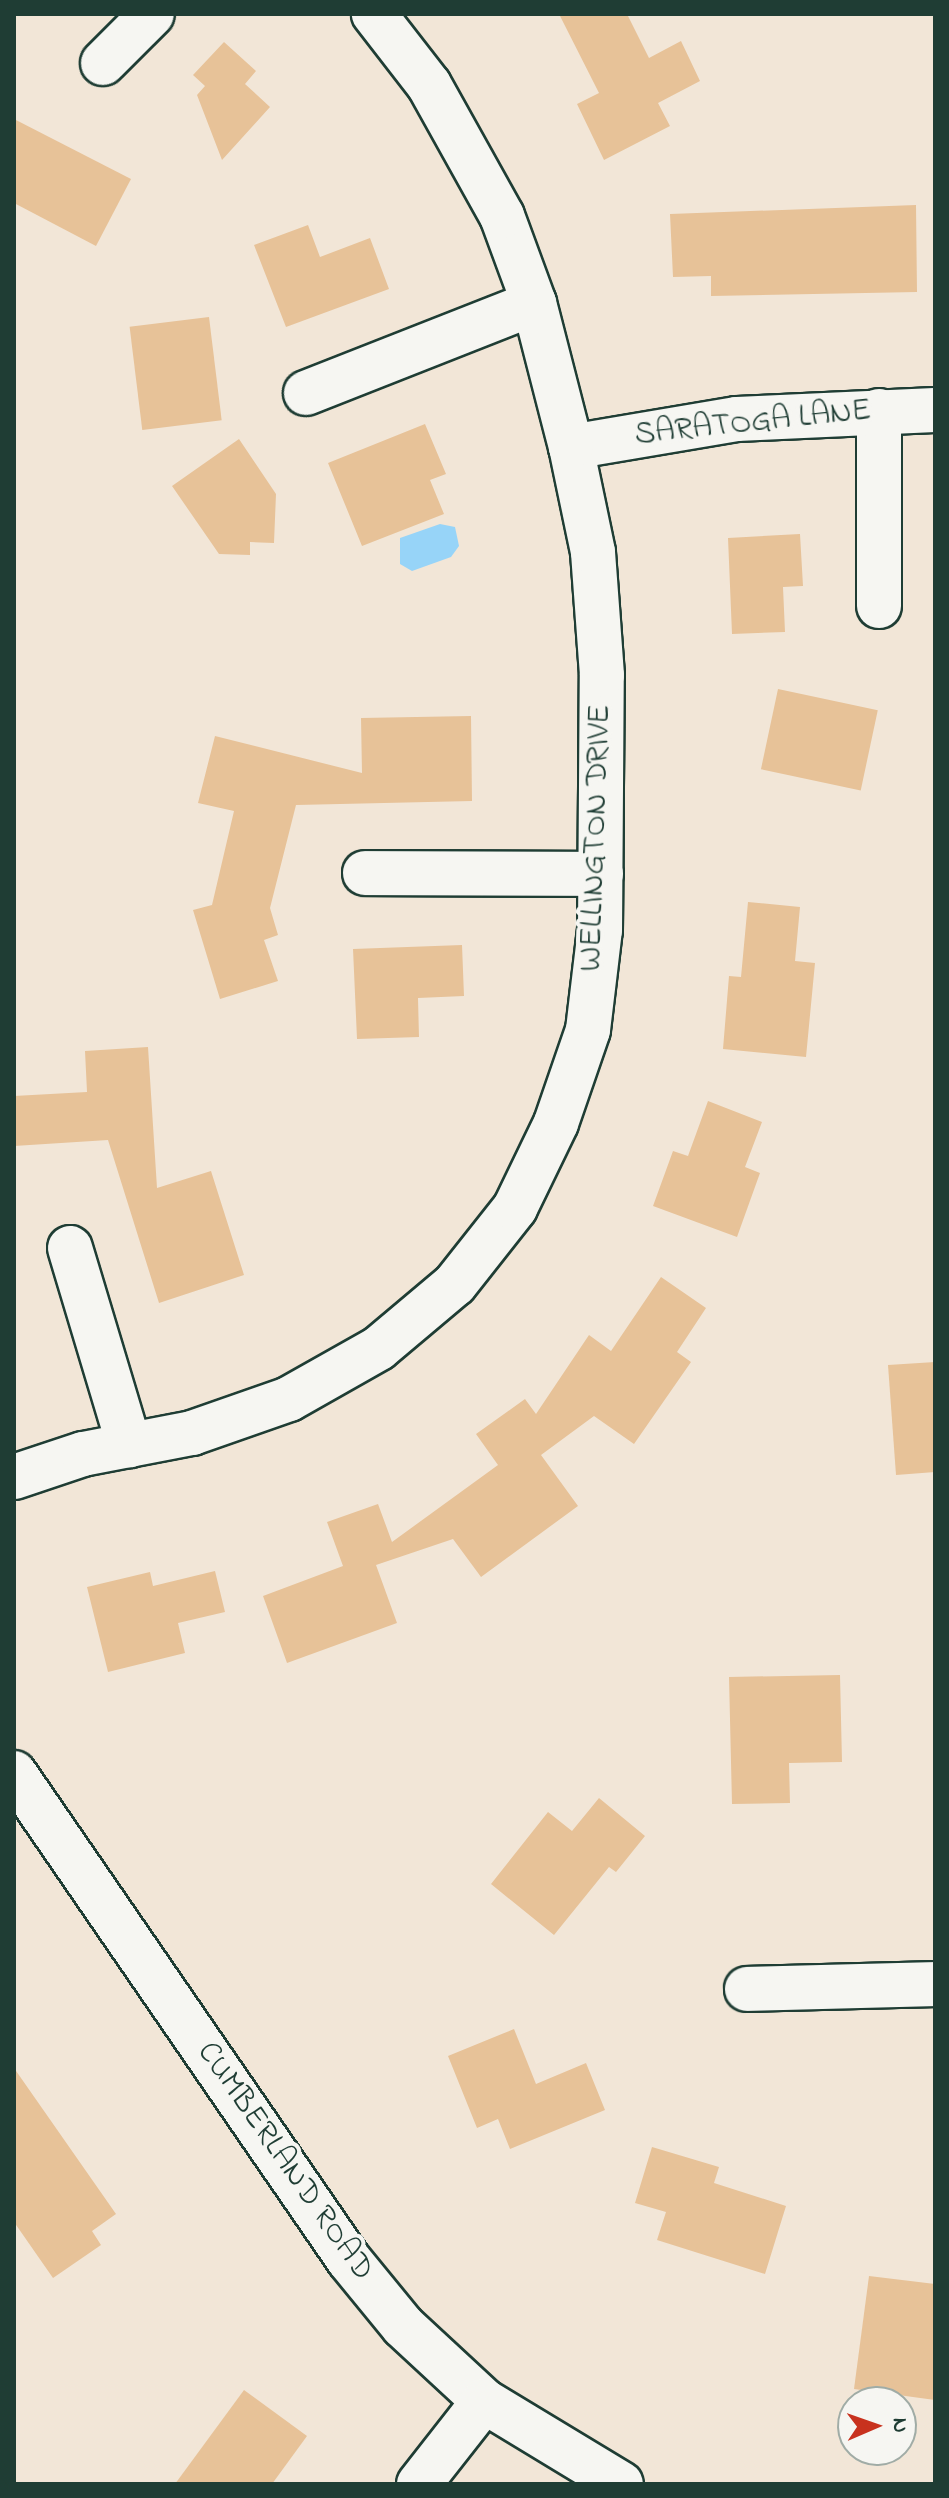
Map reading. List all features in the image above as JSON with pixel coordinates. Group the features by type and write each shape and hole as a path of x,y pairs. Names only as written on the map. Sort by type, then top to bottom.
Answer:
{"street":[{"path":"103,63 152,14"},
{"name":"WELLINGTON DRIVE","path":"14,1477 129,1445 192,1433 289,1399 379,1348 455,1284 515,1208 556,1123 588,1030 601,874 594,568 571,447 534,303 468,147 374,14"},
{"path":"306,393 534,303"},
{"name":"SARATOGA LANE","path":"571,447 737,419 935,410"},
{"path":"879,411 879,606"},
{"path":"365,873 601,874"},
{"path":"70,1248 129,1445"},
{"name":"CUMBERLAND ROAD","path":"14,1773 349,2260 403,2326 484,2401 621,2484"},
{"path":"747,1989 935,1984"},
{"path":"419,2484 484,2401"}],"water":[{"path":"440,524 455,527 459,546 451,557 412,571 400,564 400,538"}],"building":[{"path":"559,14 627,14 649,58 681,41 700,81 658,103 670,126 604,160 577,104 599,93"},
{"path":"224,42 256,71 245,84 270,107 222,160 197,95 205,86 193,75"},
{"path":"14,119 131,179 96,246 14,203"},
{"path":"916,205 917,292 711,296 711,276 673,277 670,214"},
{"path":"308,225 320,257 370,238 389,289 286,327 254,245"},
{"path":"209,317 222,420 142,430 130,327"},
{"path":"425,424 446,474 430,480 444,514 362,546 328,463"},
{"path":"239,439 276,494 274,543 250,542 250,555 219,554 172,486"},
{"path":"800,534 803,586 783,587 785,632 732,634 728,538"},
{"path":"778,689 878,710 861,790 761,769"},
{"path":"471,716 472,801 296,805 270,908 278,935 264,940 278,981 220,999 193,910 212,905 234,811 198,803 215,736 362,773 361,718"},
{"path":"748,902 800,907 795,961 815,963 806,1057 723,1049 729,976 741,977"},
{"path":"462,945 464,996 418,998 419,1037 357,1039 353,949"},
{"path":"148,1047 157,1188 211,1171 244,1275 159,1303 108,1140 14,1146 14,1096 87,1092 85,1051"},
{"path":"708,1101 762,1122 745,1167 760,1173 737,1237 653,1206 673,1151 688,1156"},
{"path":"661,1277 706,1308 677,1352 691,1362 634,1444 594,1416 541,1455 578,1506 481,1577 453,1539 376,1565 397,1623 287,1663 263,1596 343,1566 327,1522 378,1504 392,1542 498,1465 476,1434 525,1399 536,1414 589,1335 611,1351"},
{"path":"935,1362 935,1472 896,1475 888,1365"},
{"path":"215,1571 225,1612 178,1623 185,1653 108,1672 87,1587 150,1572 153,1586"},
{"path":"840,1675 842,1762 789,1763 790,1803 732,1804 729,1677"},
{"path":"599,1798 645,1836 616,1872 609,1867 554,1935 491,1884 548,1812 572,1831"},
{"path":"514,2029 536,2084 586,2063 605,2110 510,2149 498,2119 477,2128 448,2056"},
{"path":"14,2068 116,2214 92,2231 101,2245 53,2278 14,2222"},
{"path":"652,2147 719,2167 714,2183 786,2206 765,2274 657,2240 666,2212 635,2203"},
{"path":"869,2276 935,2284 935,2400 917,2398 917,2386 854,2386"},
{"path":"244,2390 307,2436 272,2484 175,2484"}]}
